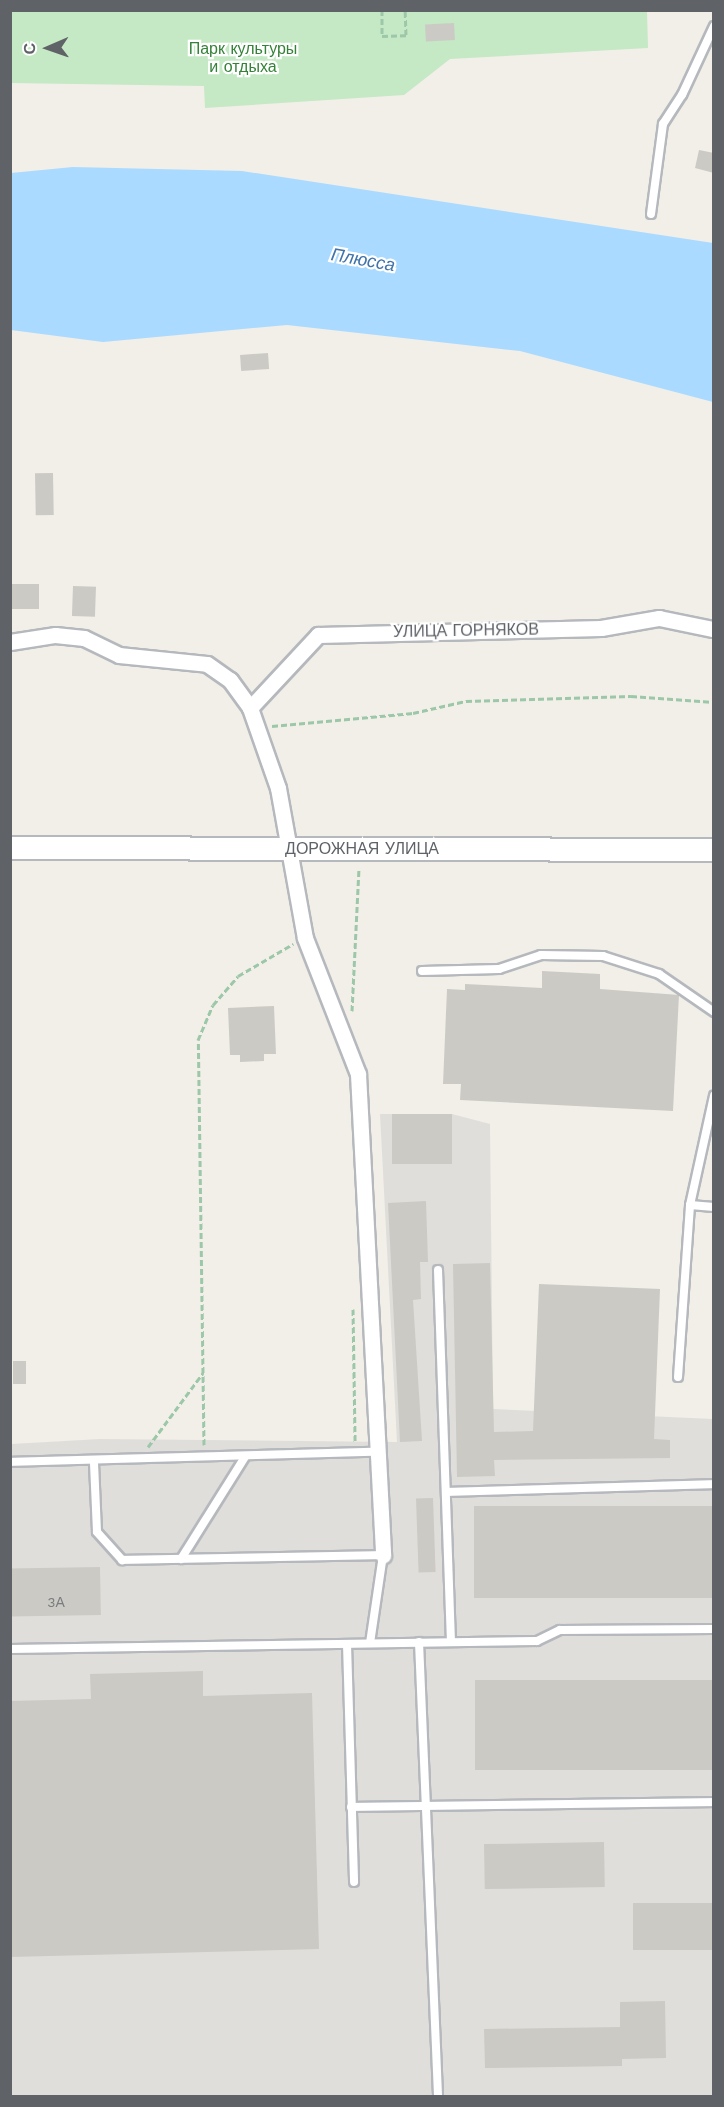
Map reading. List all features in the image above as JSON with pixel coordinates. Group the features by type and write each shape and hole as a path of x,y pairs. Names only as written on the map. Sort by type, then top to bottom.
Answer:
{"street":[{"name":"УЛИЦА ГОРНЯКОВ","path":"249,708 318,635 601,628 659,618 712,628"},
{"path":"10,642 55,635 84,638 119,655 207,664 230,680 249,708 278,788 286,848 305,938 351,1053 363,1104 383,1555"},
{"name":"ДОРОЖНАЯ УЛИЦА","path":"10,848 714,850"}],"lane":[{"path":"651,214 663,124 682,95 714,26"},
{"path":"422,970 500,969 541,955 603,956 659,974 714,1012"},
{"path":"678,1377 690,1205 714,1096"},
{"path":"690,1205 714,1207"},
{"path":"438,1270 449,1492 451,1642"},
{"path":"10,1462 94,1463 379,1452"},
{"path":"181,1559 245,1457"},
{"path":"94,1463 97,1532 122,1560 383,1555 370,1643"},
{"path":"449,1492 714,1484"},
{"path":"10,1649 537,1641 561,1630 714,1629"},
{"path":"419,1642 438,2097"},
{"path":"347,1644 354,1882"},
{"path":"351,1807 714,1802"}],"path":[{"path":"382,10 382,36 406,35 405,10"},
{"path":"257,731 289,721 414,713 466,701 631,696 714,702"},
{"path":"204,1459 198,1040 213,1005 238,976 305,938"},
{"path":"138,1461 203,1373"}],"shaded area":[{"path":"380,1114 452,1114 490,1124 493,1409 713,1419 713,2096 11,2096 11,1444 100,1439 397,1442"}],"green space":[{"name":"Парк культуры и отдыха","path":"11,11 647,11 648,48 450,59 404,95 205,108 204,86 11,83"}],"water":[{"name":"Плюсса","path":"73,167 242,171 713,243 713,402 520,351 287,325 103,342 11,330 11,173"}],"building":[{"path":"454,23 455,40 426,41 425,25"},
{"path":"699,150 714,153 714,173 695,168"},
{"path":"268,353 269,369 241,371 240,355"},
{"path":"35,473 53,473 54,515 36,515"},
{"path":"11,584 39,584 39,609 11,609"},
{"path":"73,586 96,587 95,617 72,616"},
{"path":"542,971 600,974 600,989 679,995 673,1111 460,1100 461,1084 443,1084 447,989 465,990 465,984 542,988"},
{"path":"274,1006 276,1054 264,1054 264,1061 240,1062 240,1055 230,1055 228,1008"},
{"path":"392,1114 452,1114 452,1164 392,1164"},
{"path":"426,1201 428,1262 420,1262 421,1299 413,1300 422,1441 400,1442 388,1203"},
{"path":"490,1263 494,1432 533,1431 539,1284 660,1289 654,1439 670,1440 670,1458 494,1460 495,1476 457,1477 453,1264"},
{"path":"13,1361 26,1361 26,1384 13,1384"},
{"path":"433,1498 436,1572 419,1573 416,1499"},
{"path":"474,1506 714,1506 714,1598 474,1598"},
{"path":"100,1567 101,1615 11,1617 10,1569"},
{"path":"203,1671 203,1696 312,1693 319,1949 10,1957 10,1701 91,1699 90,1674"},
{"path":"475,1680 714,1680 714,1770 475,1770"},
{"path":"604,1842 605,1887 485,1889 484,1844"},
{"path":"633,1903 714,1903 714,1950 633,1950"},
{"path":"665,2001 666,2058 622,2059 622,2066 485,2068 484,2029 620,2027 620,2002"}]}
